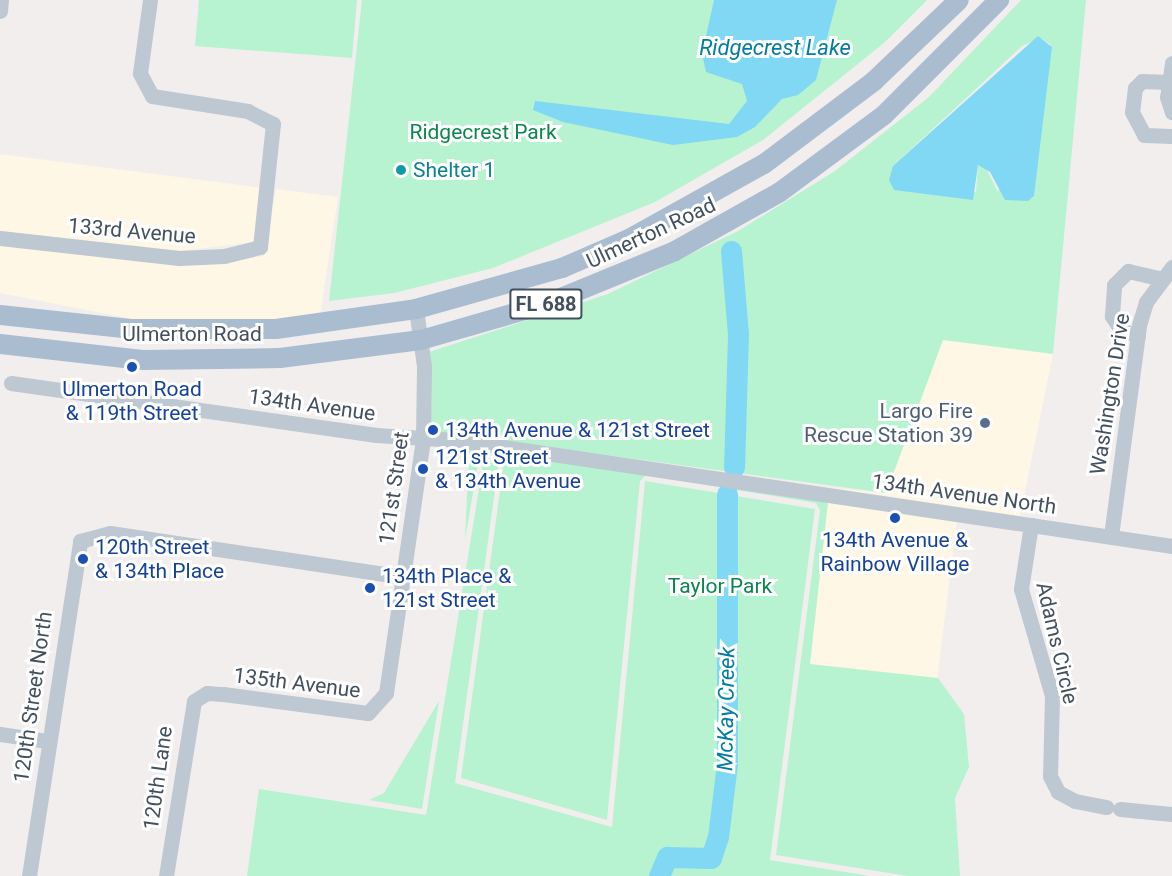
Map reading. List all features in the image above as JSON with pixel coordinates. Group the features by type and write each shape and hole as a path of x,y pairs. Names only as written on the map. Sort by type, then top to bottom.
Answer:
{"main road":[{"name":"Ulmerton Road","path":"0,315 196,332 276,329 416,309 562,268 727,188 874,81 959,0"},
{"name":"Ulmerton Road","path":"0,344 122,358 210,362 421,340 610,281 730,223 884,115 999,0"}],"street":[{"path":"0,11 1,0"},
{"name":"133rd Avenue","path":"0,238 178,258 224,256 260,247 273,124 248,111 165,100 143,86 150,0"},
{"path":"1172,63 1169,82 1172,112"},
{"path":"1169,82 1142,81 1135,88 1132,112 1144,135 1172,136"},
{"path":"1138,336 1121,330 1112,316 1114,285 1128,272 1167,273"},
{"name":"Washington Drive","path":"1111,536 1138,336 1146,302 1167,273"},
{"name":"121st Street","path":"380,706 403,577 423,439 421,340 416,309"},
{"name":"134th Avenue","path":"10,383 750,484"},
{"name":"134th Avenue North","path":"750,484 1172,546"},
{"name":"Adams Circle","path":"1031,525 1021,589 1052,696 1050,776 1058,792 1075,801 1113,808 1172,814"},
{"name":"120th Street North","path":"29,876 73,559 80,541 95,534 403,577"},
{"name":"135th Avenue","path":"207,693 356,714 380,706"},
{"name":"120th Lane","path":"166,876 188,717 194,701 207,693"},
{"path":"0,734 47,741"}],"shaded area":[{"path":"0,154 264,188 256,242 179,251 0,231"},
{"path":"276,189 338,197 320,316 276,322 137,320 0,293 0,245 178,265 264,256"},
{"path":"943,340 1053,354 1020,516 830,488 886,493"},
{"path":"828,502 957,521 937,680 810,665"}],"green space":[{"path":"199,0 357,0 352,58 195,46"},
{"name":"Ridgecrest Park","path":"362,0 927,0 884,43 763,140 655,202 493,268 394,293 329,301"},
{"path":"1021,0 1086,0 1053,354 943,340 886,493 430,431 429,352 608,294 738,231 835,171 929,97","holes":["1041,38 1051,45 998,192 985,166 978,165 976,192 893,166 1022,46"]},
{"path":"469,448 828,502 810,664 938,678 964,714 969,767 955,798 960,876 908,876 776,855 820,510 816,503 646,475 640,481 607,820 461,778 504,461 499,454 479,457 465,540"},
{"name":"Taylor Park","path":"484,458 499,460 455,783 612,827 645,481 815,509 770,860 870,876 247,876 259,789 426,815"},
{"path":"439,701 422,809 369,800 384,793"}],"water":[{"name":"Ridgecrest Lake","path":"714,0 837,0 816,80 798,95 782,99 755,127 737,137 673,145 563,122 533,110 535,101 729,124 747,101 742,84 706,72 702,54"},
{"path":"1038,36 1052,47 1034,196 1028,201 1005,200 990,172 978,165 973,200 894,190 889,180 893,166"}],"waterway":[{"name":"McKay Creek","path":"731,251 738,334 734,467"},
{"name":"McKay Creek","path":"659,876 667,857 711,858 718,837 727,764 727,494"}],"place":[{"name":"Shelter 1","path":"401,170"},
{"name":"Ulmerton Road & 119th Street","path":"132,367"},
{"name":"Largo Fire Rescue Station 39","path":"985,423"},
{"name":"134th Avenue & 121st Street","path":"433,430"},
{"name":"121st Street & 134th Avenue","path":"423,469"},
{"name":"134th Avenue & Rainbow Village","path":"895,518"},
{"name":"120th Street & 134th Place","path":"83,559"},
{"name":"134th Place & 121st Street","path":"370,588"}]}
